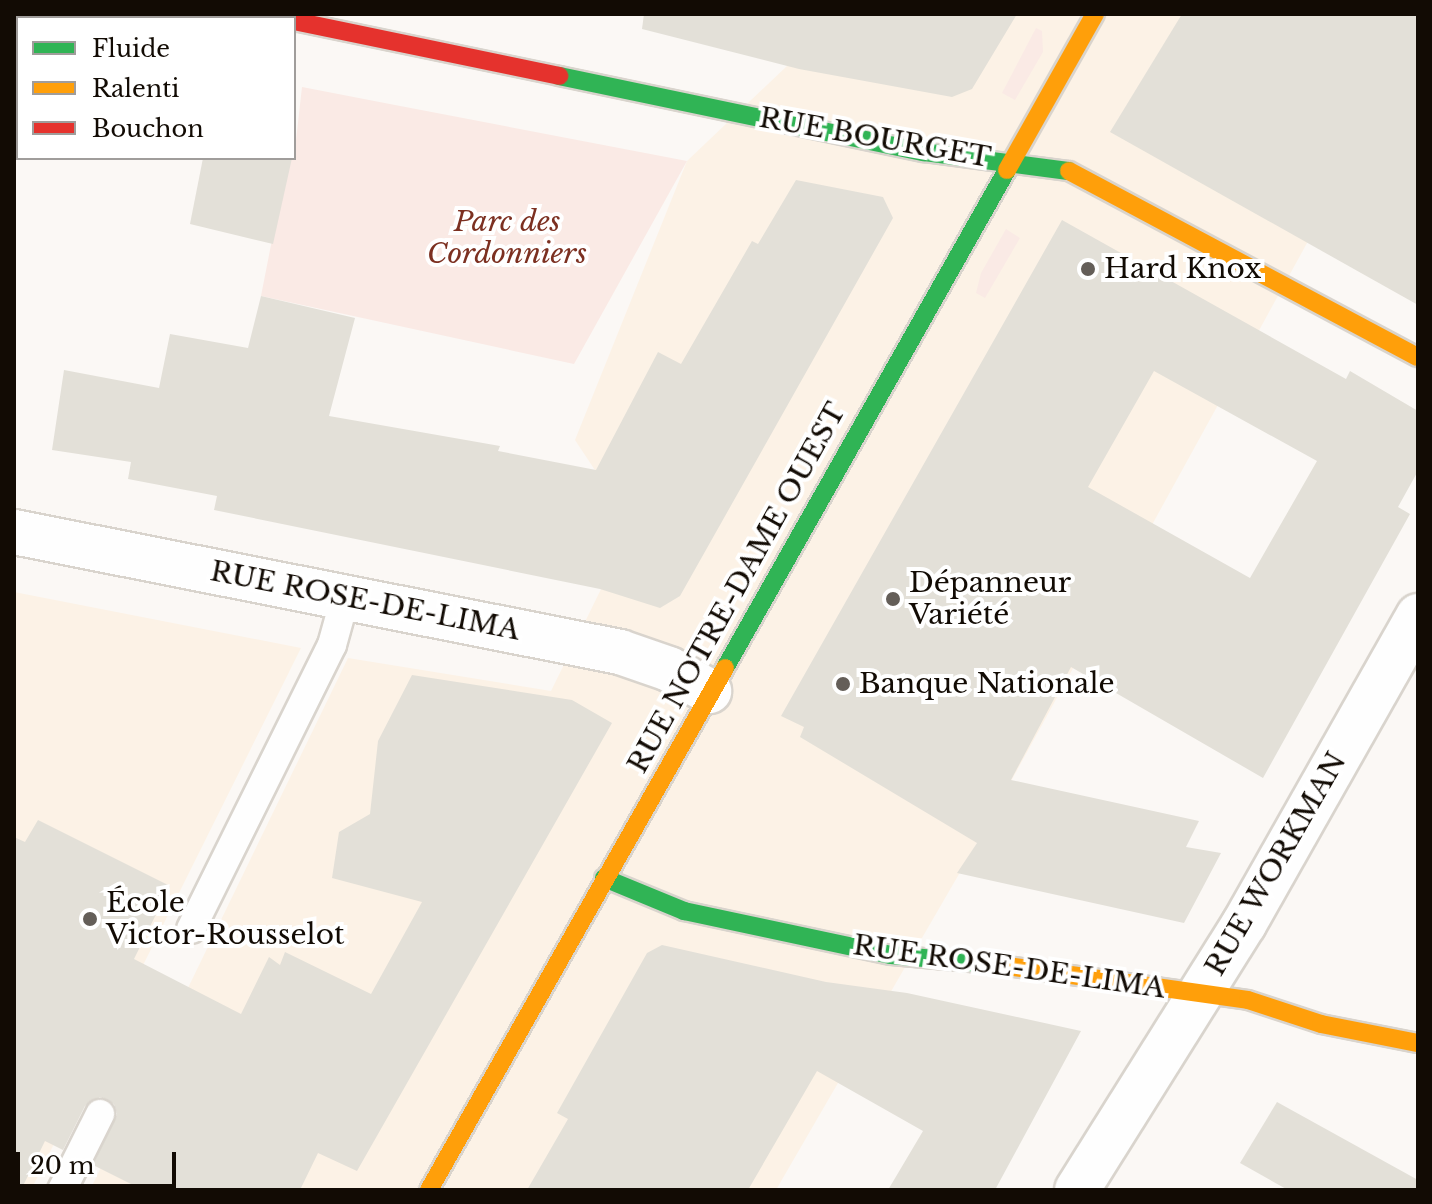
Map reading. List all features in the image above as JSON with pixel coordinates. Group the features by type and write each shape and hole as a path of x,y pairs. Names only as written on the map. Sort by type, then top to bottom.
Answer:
{"street":[{"name":"RUE NOTRE-DAME OUEST","path":"429,1190 1095,14"},
{"name":"RUE BOURGET","path":"296,21 924,152 1078,172 1418,357"},
{"name":"RUE ROSE-DE-LIMA","path":"14,532 620,652 709,691"},
{"name":"RUE WORKMAN","path":"1077,1190 1244,924 1418,616"},
{"name":"RUE ROSE-DE-LIMA","path":"604,878 684,911 891,955 950,964 1020,965 1248,1000 1321,1024 1418,1043"}],"lane":[{"path":"191,929 332,645 345,598"},
{"path":"62,1190 100,1114"}],"shaded area":[{"path":"797,14 1418,14 1312,234 977,843 776,1190 90,1190 348,658 551,691 632,526 575,440 687,161 787,66"},
{"name":"École Victor-Rousselot","path":"14,592 301,648 31,1190 14,1190"}],"green space":[{"path":"1036,28 1042,31 1043,52 1015,100 1002,93"},
{"name":"Parc des Cordonniers","path":"302,87 687,161 574,364 261,296 288,160 296,160"},
{"path":"1006,229 1020,238 985,298 976,293 981,273"}],"building":[{"path":"644,14 1017,14 972,89 952,97 799,69 642,29"},
{"path":"1182,14 1418,14 1418,305 1110,132"},
{"path":"203,160 292,160 273,244 190,224"},
{"path":"796,180 883,197 893,218 680,596 660,608 600,589 214,510 217,496 128,479 131,462 52,450 64,370 159,388 170,334 248,348 261,296 355,318 329,416 500,446 498,451 596,470 658,352 681,364 752,241 758,244"},
{"path":"1062,220 1346,379 1350,371 1418,411 1418,471 1398,507 1410,514 1263,778 1071,667 1011,780 1199,821 1186,847 1221,853 1184,923 957,873 977,843 800,737 804,727 781,716","holes":["1154,371 1317,461 1250,578 1088,487"]},
{"path":"412,675 572,700 612,723 357,1171 318,1153 300,1190 143,1190 93,1165 117,1114 114,1104 100,1097 85,1106 63,1150 45,1141 21,1190 14,1190 14,837 25,842 38,820 170,886 134,959 241,1014 269,957 280,965 285,952 371,994 422,902 332,878 339,832 370,814 378,741"},
{"path":"662,945 826,982 907,993 1081,1031 995,1190 888,1190 923,1131 817,1071 748,1190 527,1190 568,1119 557,1113 647,953"},
{"path":"1277,1102 1418,1180 1418,1190 1288,1190 1240,1163"}],"traffic: fast":[{"path":"559,76 924,152 1069,171"},
{"path":"725,668 1007,170"},
{"path":"604,878 684,911 891,955 1000,965"}],"traffic: slow":[{"path":"1007,170 1095,14"},
{"path":"1069,171 1418,357"},
{"path":"429,1190 725,668"},
{"path":"1000,965 1248,1000 1321,1024 1418,1043"}],"traffic: jam":[{"path":"296,21 559,76"}],"place":[{"name":"Hard Knox","path":"1088,269"},
{"name":"Dépanneur Variété","path":"893,599"},
{"name":"Banque Nationale","path":"843,684"},
{"name":"École Victor-Rousselot","path":"90,919"}]}
